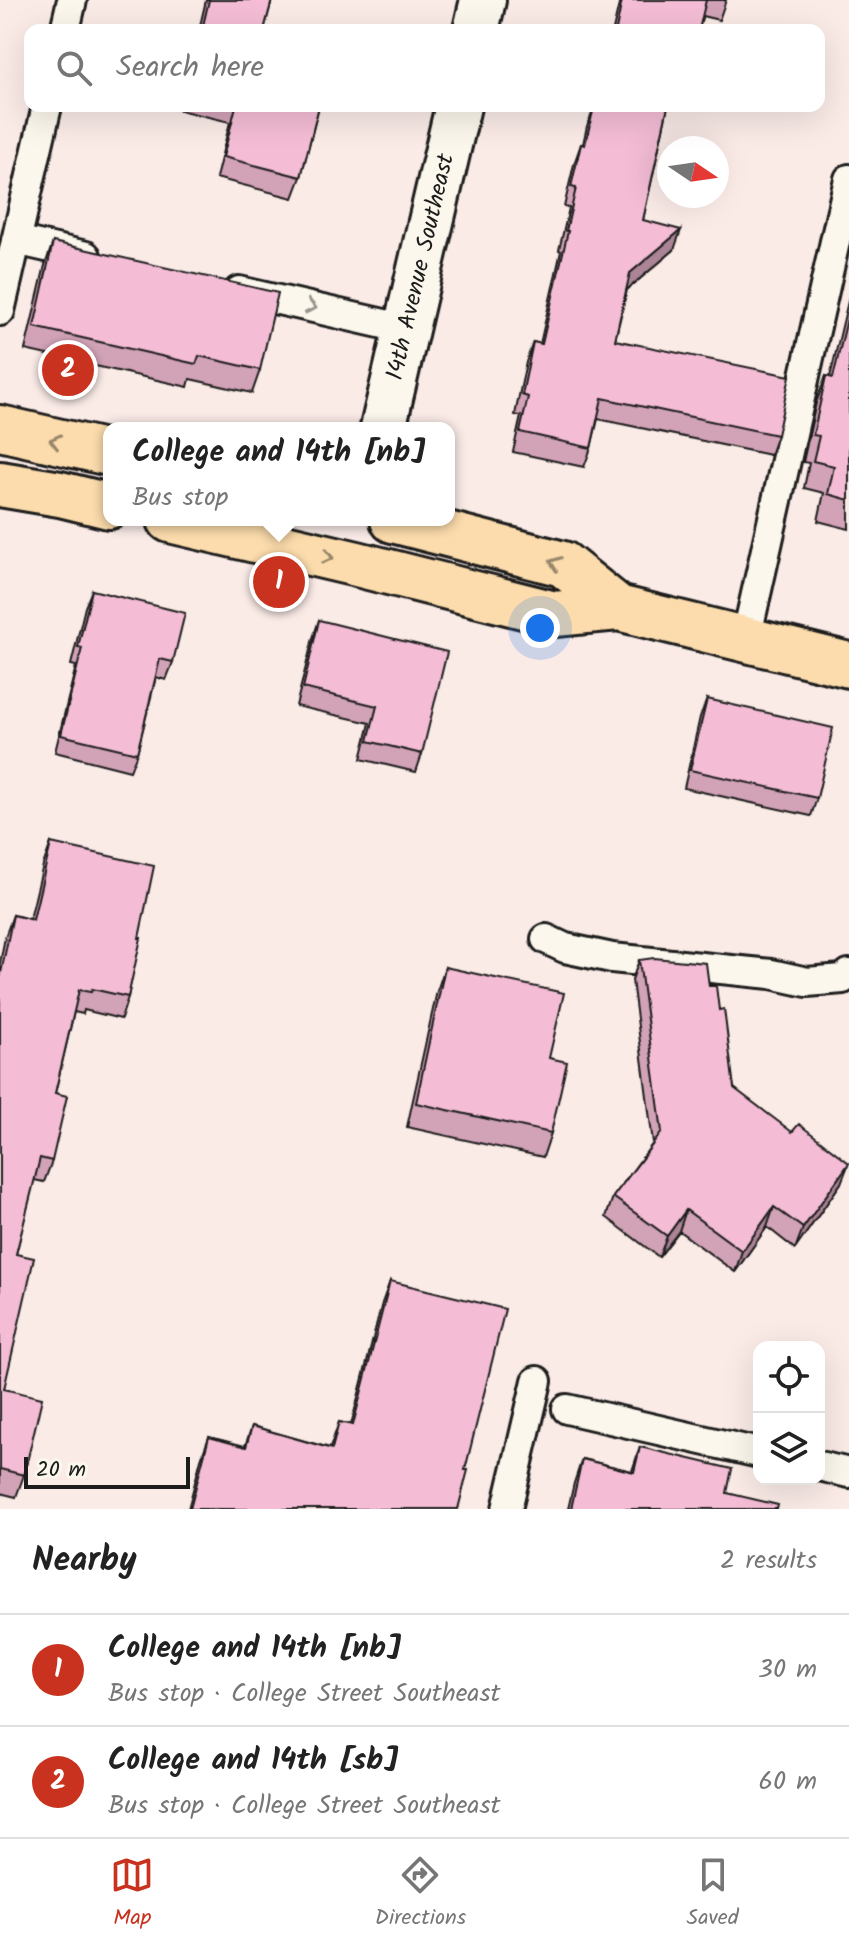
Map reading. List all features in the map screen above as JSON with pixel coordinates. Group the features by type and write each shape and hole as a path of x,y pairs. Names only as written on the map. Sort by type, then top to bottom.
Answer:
{"main road":[{"path":"0,428 103,452"},
{"path":"0,484 103,505"},
{"path":"196,526 555,614 618,608 849,665"},
{"path":"416,526 563,564 618,608"}],"street":[{"path":"477,24 483,0"},
{"name":"14th Avenue Southeast","path":"384,422 457,112"}],"lane":[{"path":"66,24 72,0"},
{"path":"0,311 46,112"},
{"path":"746,639 849,179"},
{"path":"16,240 110,261"},
{"path":"219,286 406,329"},
{"path":"546,939 565,948 612,958 771,974 807,982 843,979 849,974"},
{"path":"507,1509 537,1381"},
{"path":"567,1409 753,1452"},
{"path":"825,1467 849,1473"}],"building":[{"path":"209,0 272,0 266,24 203,24"},
{"path":"622,0 706,0 700,24 617,24"},
{"path":"234,112 317,112 301,177 223,157"},
{"path":"593,112 667,112 661,136 657,136 657,156 643,220 681,230 630,273 615,340 790,376 777,435 602,398 591,448 520,432 528,397 522,395 533,342 542,344 568,231 576,188 571,187 581,144 585,145"},
{"path":"53,242 278,293 260,370 199,356 196,364 34,327"},
{"path":"849,311 849,500 828,494 834,466 813,461 819,436 813,435 826,376 833,378"},
{"path":"92,590 185,613 173,662 160,659 137,753 61,735"},
{"path":"319,620 447,652 422,754 368,741 377,706 303,688"},
{"path":"707,699 833,728 817,798 690,770"},
{"path":"51,843 154,866 128,997 92,989 91,992 79,990 55,1093 67,1096 52,1161 40,1158 16,1254 34,1258 4,1389 42,1398 24,1475 0,1469 0,978 13,915 33,920"},
{"path":"654,958 706,963 709,986 716,986 719,1010 724,1009 734,1088 792,1132 799,1124 849,1163 803,1228 774,1207 742,1251 686,1210 667,1236 613,1197 662,1132 639,960"},
{"path":"445,967 564,993 549,1058 567,1062 551,1133 416,1103"},
{"path":"390,1281 505,1309 458,1509 190,1509 209,1437 246,1447 252,1426 332,1449 339,1422 353,1425"},
{"path":"640,1447 732,1469 727,1493 778,1505 777,1509 571,1509 582,1459 634,1472"}],"place":[{"name":"College and 14th [sb]","path":"68,370"},
{"name":"College and 14th [nb]","path":"279,582"}]}
